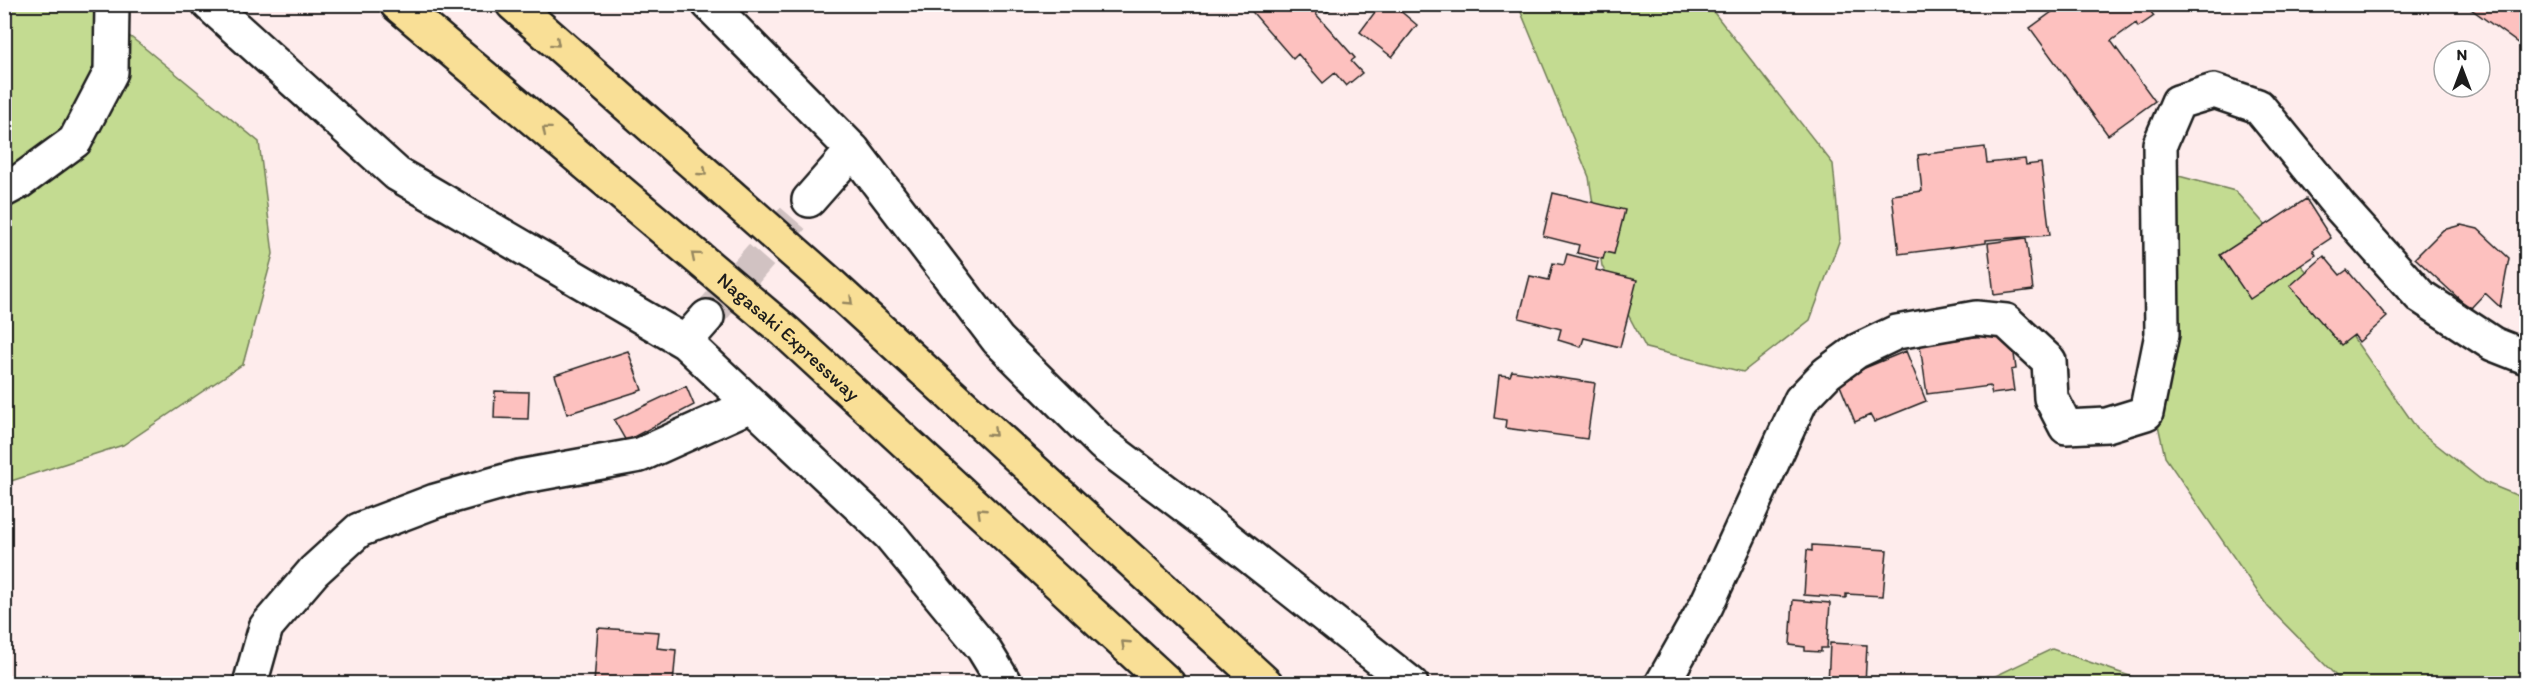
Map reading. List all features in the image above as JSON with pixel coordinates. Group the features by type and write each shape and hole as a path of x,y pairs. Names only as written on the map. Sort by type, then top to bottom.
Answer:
{"highway":[{"name":"Nagasaki Expressway","path":"398,4 786,332 1168,684"},
{"path":"513,4 828,282 1266,684"}],"street":[{"path":"4,190 19,182 75,141 111,72 112,4"},
{"path":"209,4 397,174 685,342 890,535 983,648 1005,684"},
{"path":"709,4 853,150 998,340 1103,444 1205,521 1411,684"},
{"path":"1662,684 1706,606 1802,400 1827,373 1857,351 1897,332 1976,318 2006,321 2049,361 2051,398 2066,427 2107,425 2146,412 2162,334 2160,144 2178,102 2214,90 2258,106 2340,207 2420,296 2493,344 2526,357"},
{"path":"809,201 853,150"},
{"path":"685,342 707,317"},
{"path":"250,684 266,627 314,571 359,530 435,501 519,477 640,455 751,405"}],"green space":[{"path":"4,5 89,5 259,142 273,254 243,364 123,445 5,483"},
{"path":"1518,5 1708,5 1833,164 1840,239 1810,320 1743,372 1646,348 1602,266 1589,177"},
{"path":"2175,175 2235,191 2308,273 2418,430 2484,482 2526,499 2526,683 2343,683 2268,607 2165,457 2144,361 2145,219"},
{"path":"2052,649 2141,680 2145,683 1981,683"}],"building":[{"path":"1250,4 1336,4 1327,12 1323,7 1316,14 1355,58 1351,61 1362,73 1346,86 1335,73 1323,83 1298,54 1293,59 1248,7"},
{"path":"1381,4 1392,4 1417,25 1392,57 1360,32"},
{"path":"2063,4 2145,4 2154,16 2138,27 2136,23 2111,41 2155,101 2108,135 2030,28"},
{"path":"2468,4 2526,4 2526,49 2467,6"},
{"path":"1985,147 1987,163 2025,159 2026,165 2041,163 2050,235 1986,240 1986,243 1899,254 1892,195 1922,191 1918,155"},
{"path":"1553,193 1625,210 1614,254 1605,252 1603,259 1577,253 1579,245 1543,236"},
{"path":"2306,199 2331,238 2313,250 2316,255 2250,299 2220,255"},
{"path":"2461,225 2478,229 2509,258 2500,307 2485,293 2470,309 2415,258 2443,230"},
{"path":"2026,238 2033,290 1994,295 1988,243"},
{"path":"1567,254 1598,262 1596,270 1637,280 1620,347 1584,338 1581,347 1558,340 1561,329 1519,318 1530,276 1549,280 1553,263 1564,265"},
{"path":"2324,256 2340,275 2347,270 2387,317 2359,342 2354,335 2341,345 2290,286"},
{"path":"2002,333 2012,339 2016,369 2011,370 2014,391 1992,394 1990,386 1927,394 1920,345"},
{"path":"628,351 642,390 567,414 555,375"},
{"path":"1906,351 1926,401 1874,422 1870,415 1855,422 1839,383 1855,372"},
{"path":"1512,371 1595,383 1587,439 1505,428 1506,420 1494,418 1499,375 1510,376"},
{"path":"686,386 694,405 626,441 614,420"},
{"path":"495,391 529,392 528,419 494,418"},
{"path":"1812,545 1887,550 1883,596 1846,594 1846,598 1804,595 1807,550 1812,551"},
{"path":"1793,600 1830,603 1827,648 1821,648 1821,652 1805,651 1805,647 1790,645"},
{"path":"598,628 659,632 657,648 676,650 673,684 594,684"},
{"path":"1830,643 1867,645 1865,684 1828,684"}],"tunnel":[{"path":"707,317 809,200"}]}
